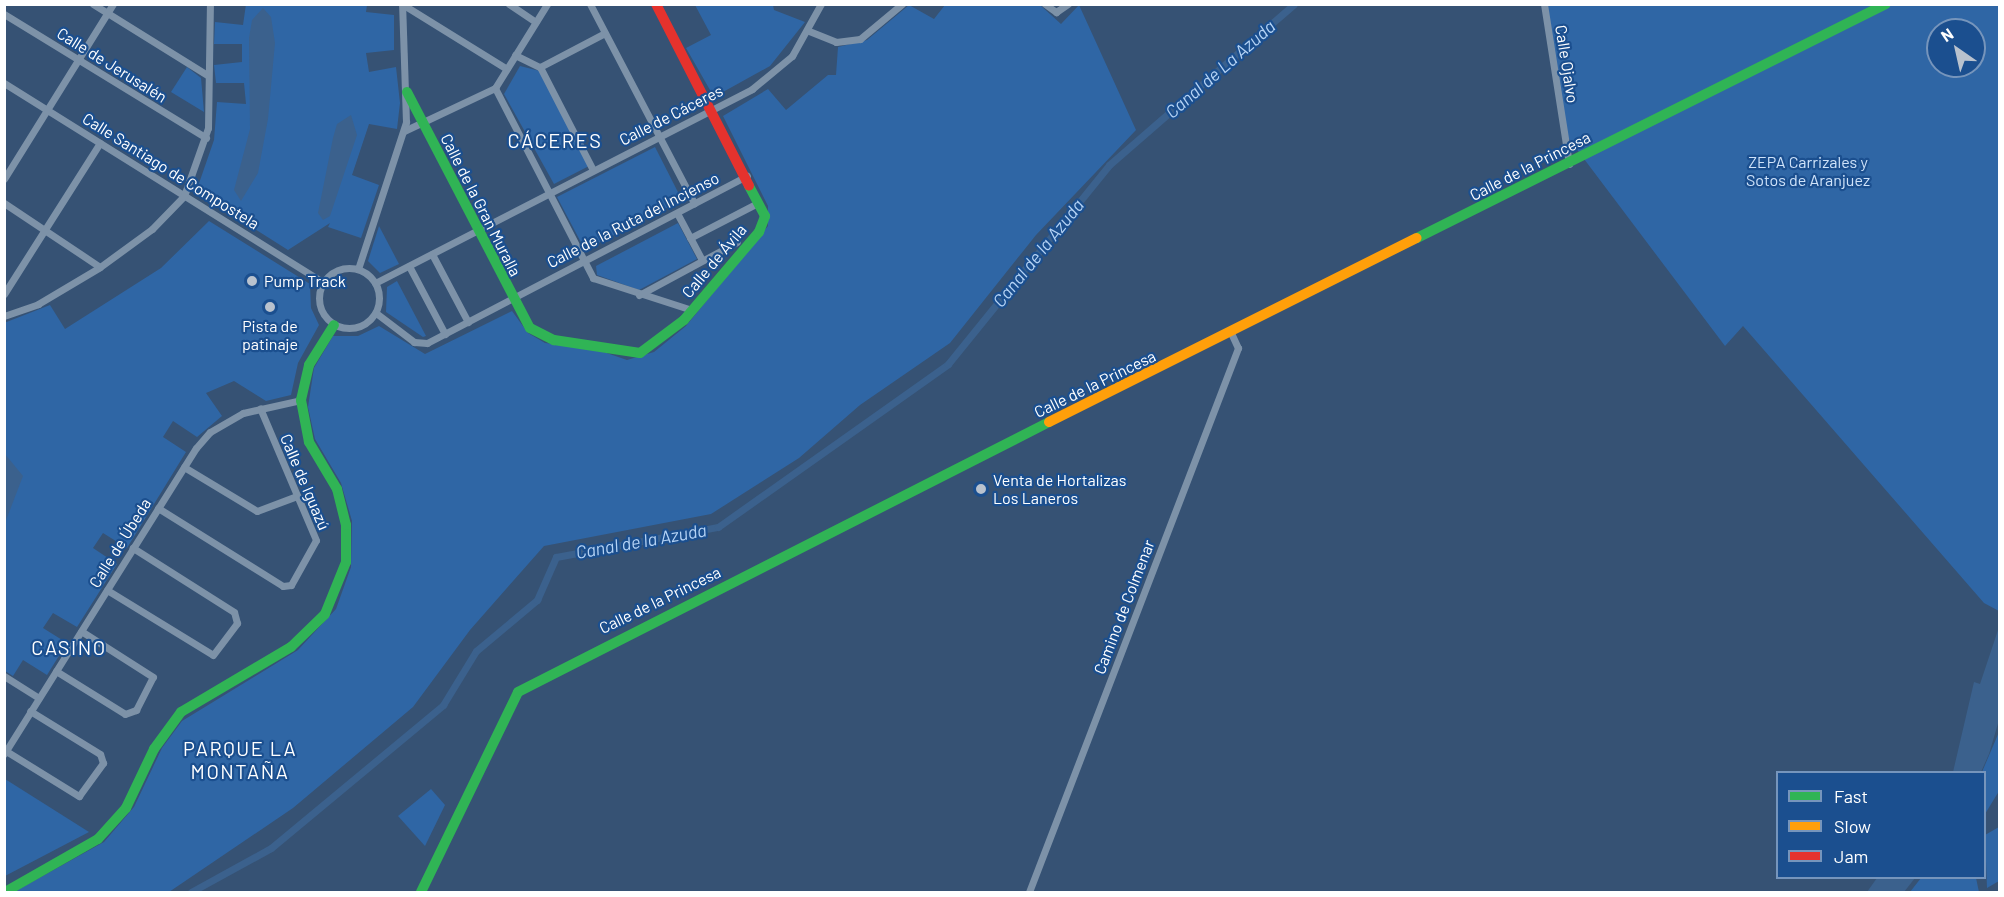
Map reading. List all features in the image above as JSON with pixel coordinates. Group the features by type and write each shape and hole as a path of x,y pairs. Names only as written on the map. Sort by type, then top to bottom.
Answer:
{"street":[{"path":"93,4 207,75"},
{"path":"4,179 113,4"},
{"path":"4,316 38,304 100,267 152,230 183,196 206,138 210,4"},
{"path":"358,269 404,131 407,92 400,42 402,4 507,69"},
{"path":"509,4 536,22"},
{"path":"404,131 423,126 495,88 547,4"},
{"path":"590,4 694,203"},
{"name":"Calle de Ávila","path":"513,298 530,328 541,336 600,345 626,355 657,344 692,310 763,226 765,210 656,4"},
{"name":"Calle de Cáceres","path":"375,283 770,78 809,32 821,4"},
{"path":"809,32 836,42 860,39 902,4"},
{"path":"1045,4 1056,12 1068,4"},
{"name":"Calle Ojalvo","path":"1544,4 1569,164"},
{"name":"Calle de la Princesa","path":"422,892 518,692 537,678 1887,4"},
{"name":"Calle de Jerusalén","path":"4,14 206,138"},
{"path":"540,67 605,33"},
{"path":"516,55 540,67 594,170"},
{"name":"Calle Santiago de Compostela","path":"4,83 323,282"},
{"path":"495,88 584,261 599,283 692,310"},
{"name":"Calle de la Gran Muralla","path":"407,92 513,298"},
{"path":"4,294 100,142"},
{"name":"Calle de la Ruta del Incienso","path":"376,313 420,344 445,334 694,203 749,180"},
{"path":"4,203 46,228 100,267"},
{"path":"690,238 754,205"},
{"path":"676,213 702,260"},
{"path":"639,295 737,242"},
{"path":"432,254 468,322"},
{"path":"409,266 445,334"},
{"path":"358,269 375,283 376,313 356,328 334,325 321,310 323,282 338,270 358,269"},
{"path":"6,889 98,839 126,808 154,749 181,712 291,647 325,614 346,562 346,525 337,489 309,442 301,400 309,365 334,325"},
{"name":"Camino de Colmenar","path":"1029,892 1238,348 1231,333"},
{"name":"Calle de Úbeda","path":"5,752 184,466 210,432 260,408 301,400"},
{"name":"Calle de Iguazú","path":"158,508 287,587 316,545 260,408"},
{"path":"184,466 257,511 297,496"},
{"path":"107,590 213,655 237,623 234,612 133,548"},
{"path":"56,670 125,714 136,710 153,677 81,630"},
{"path":"4,676 39,698"},
{"path":"5,752 79,796 103,763 100,754 30,711"}],"green space":[{"path":"246,4 367,5 366,12 394,15 394,50 366,53 369,72 396,67 400,103 397,129 369,124 352,175 379,185 361,238 328,227 330,223 288,250 196,192 214,140 217,102 246,104 244,83 216,83 214,65 242,62 242,44 214,44 215,22 243,25"},
{"path":"695,5 773,5 774,10 805,22 770,66 714,97 686,48 711,35"},
{"path":"909,5 934,19 945,5 1040,5 1061,24 1079,5 1136,130 1036,235 950,343 860,405 799,458 711,514 544,546 470,630 413,707 293,808 169,892 14,892 104,842 134,807 162,748 182,721 298,650 336,609 351,567 352,521 341,483 315,439 308,407 314,368 333,336 358,336 379,326 425,354 512,311 528,333 545,343 595,349 627,360 654,352 686,326 768,226 768,206 723,116 768,89 786,110 828,75 836,75 838,47 867,40"},
{"name":"ZEPA Carrizales y Sotos de Aranjuez","path":"1544,5 1999,5 1999,611 1984,603 1743,326 1725,346 1566,135"},
{"path":"520,66 540,71 589,166 554,184 504,94"},
{"path":"187,67 201,78 204,112 171,92"},
{"path":"655,147 682,200 585,250 557,197"},
{"path":"209,221 310,284 311,308 319,325 298,363 291,395 266,401 234,381 206,393 222,416 197,437 173,421 163,437 186,452 127,548 103,533 93,548 117,564 77,627 53,613 43,628 67,643 47,675 23,660 13,676 5,671 4,323 50,305 65,329 161,268"},
{"path":"678,223 697,259 639,290 597,275 596,266"},
{"path":"379,226 399,264 380,273 368,261"},
{"path":"397,281 426,336 423,337 386,312 387,287"},
{"path":"1999,732 1999,791 1986,812 1986,771 1982,771"},
{"path":"5,779 89,832 5,876"},
{"path":"431,789 445,805 425,846 398,816"},
{"path":"1999,827 1999,881 1987,888 1986,862 1986,834"},
{"path":"1920,879 1976,879 1979,892 1910,892"}],"shaded area":[{"path":"263,8 271,17 275,43 268,119 258,173 241,201 234,190 250,129 249,38 252,20"},
{"path":"351,115 357,135 330,216 323,220 318,213 333,138 337,124"},
{"path":"5,454 23,476 5,523"},
{"path":"1999,627 1999,720 1989,754 1981,771 1953,771 1974,682 1980,684"},
{"path":"1876,879 1914,879 1904,892 1867,892"}],"waterway":[{"name":"Canal de la Azuda","path":"191,892 271,848 443,705 476,651 537,600 556,557 718,527 948,364 1109,165 1294,4"}],"traffic: fast":[{"path":"1417,238 1886,4"},
{"path":"407,92 530,328 554,340 640,353 684,320 759,232 765,216 749,186"},
{"path":"5,892 98,839 126,808 154,749 181,712 291,647 325,614 346,562 346,525 337,489 309,442 301,400 309,365 334,325"},
{"path":"421,892 518,692 1049,422"}],"traffic: slow":[{"path":"1049,422 1417,238"}],"traffic: jam":[{"path":"656,4 749,186"}],"place":[{"name":"Pump Track","path":"252,281"},
{"name":"Pista de patinaje","path":"270,307"},
{"name":"Venta de Hortalizas Los Laneros","path":"981,489"}],"district":[{"name":"CÁCERES","path":"555,140"},
{"name":"CASINO","path":"69,647"},
{"name":"PARQUE LA MONTAÑA","path":"240,760"}],"water label":[{"name":"Canal de La Azuda","path":"1220,69"}]}
